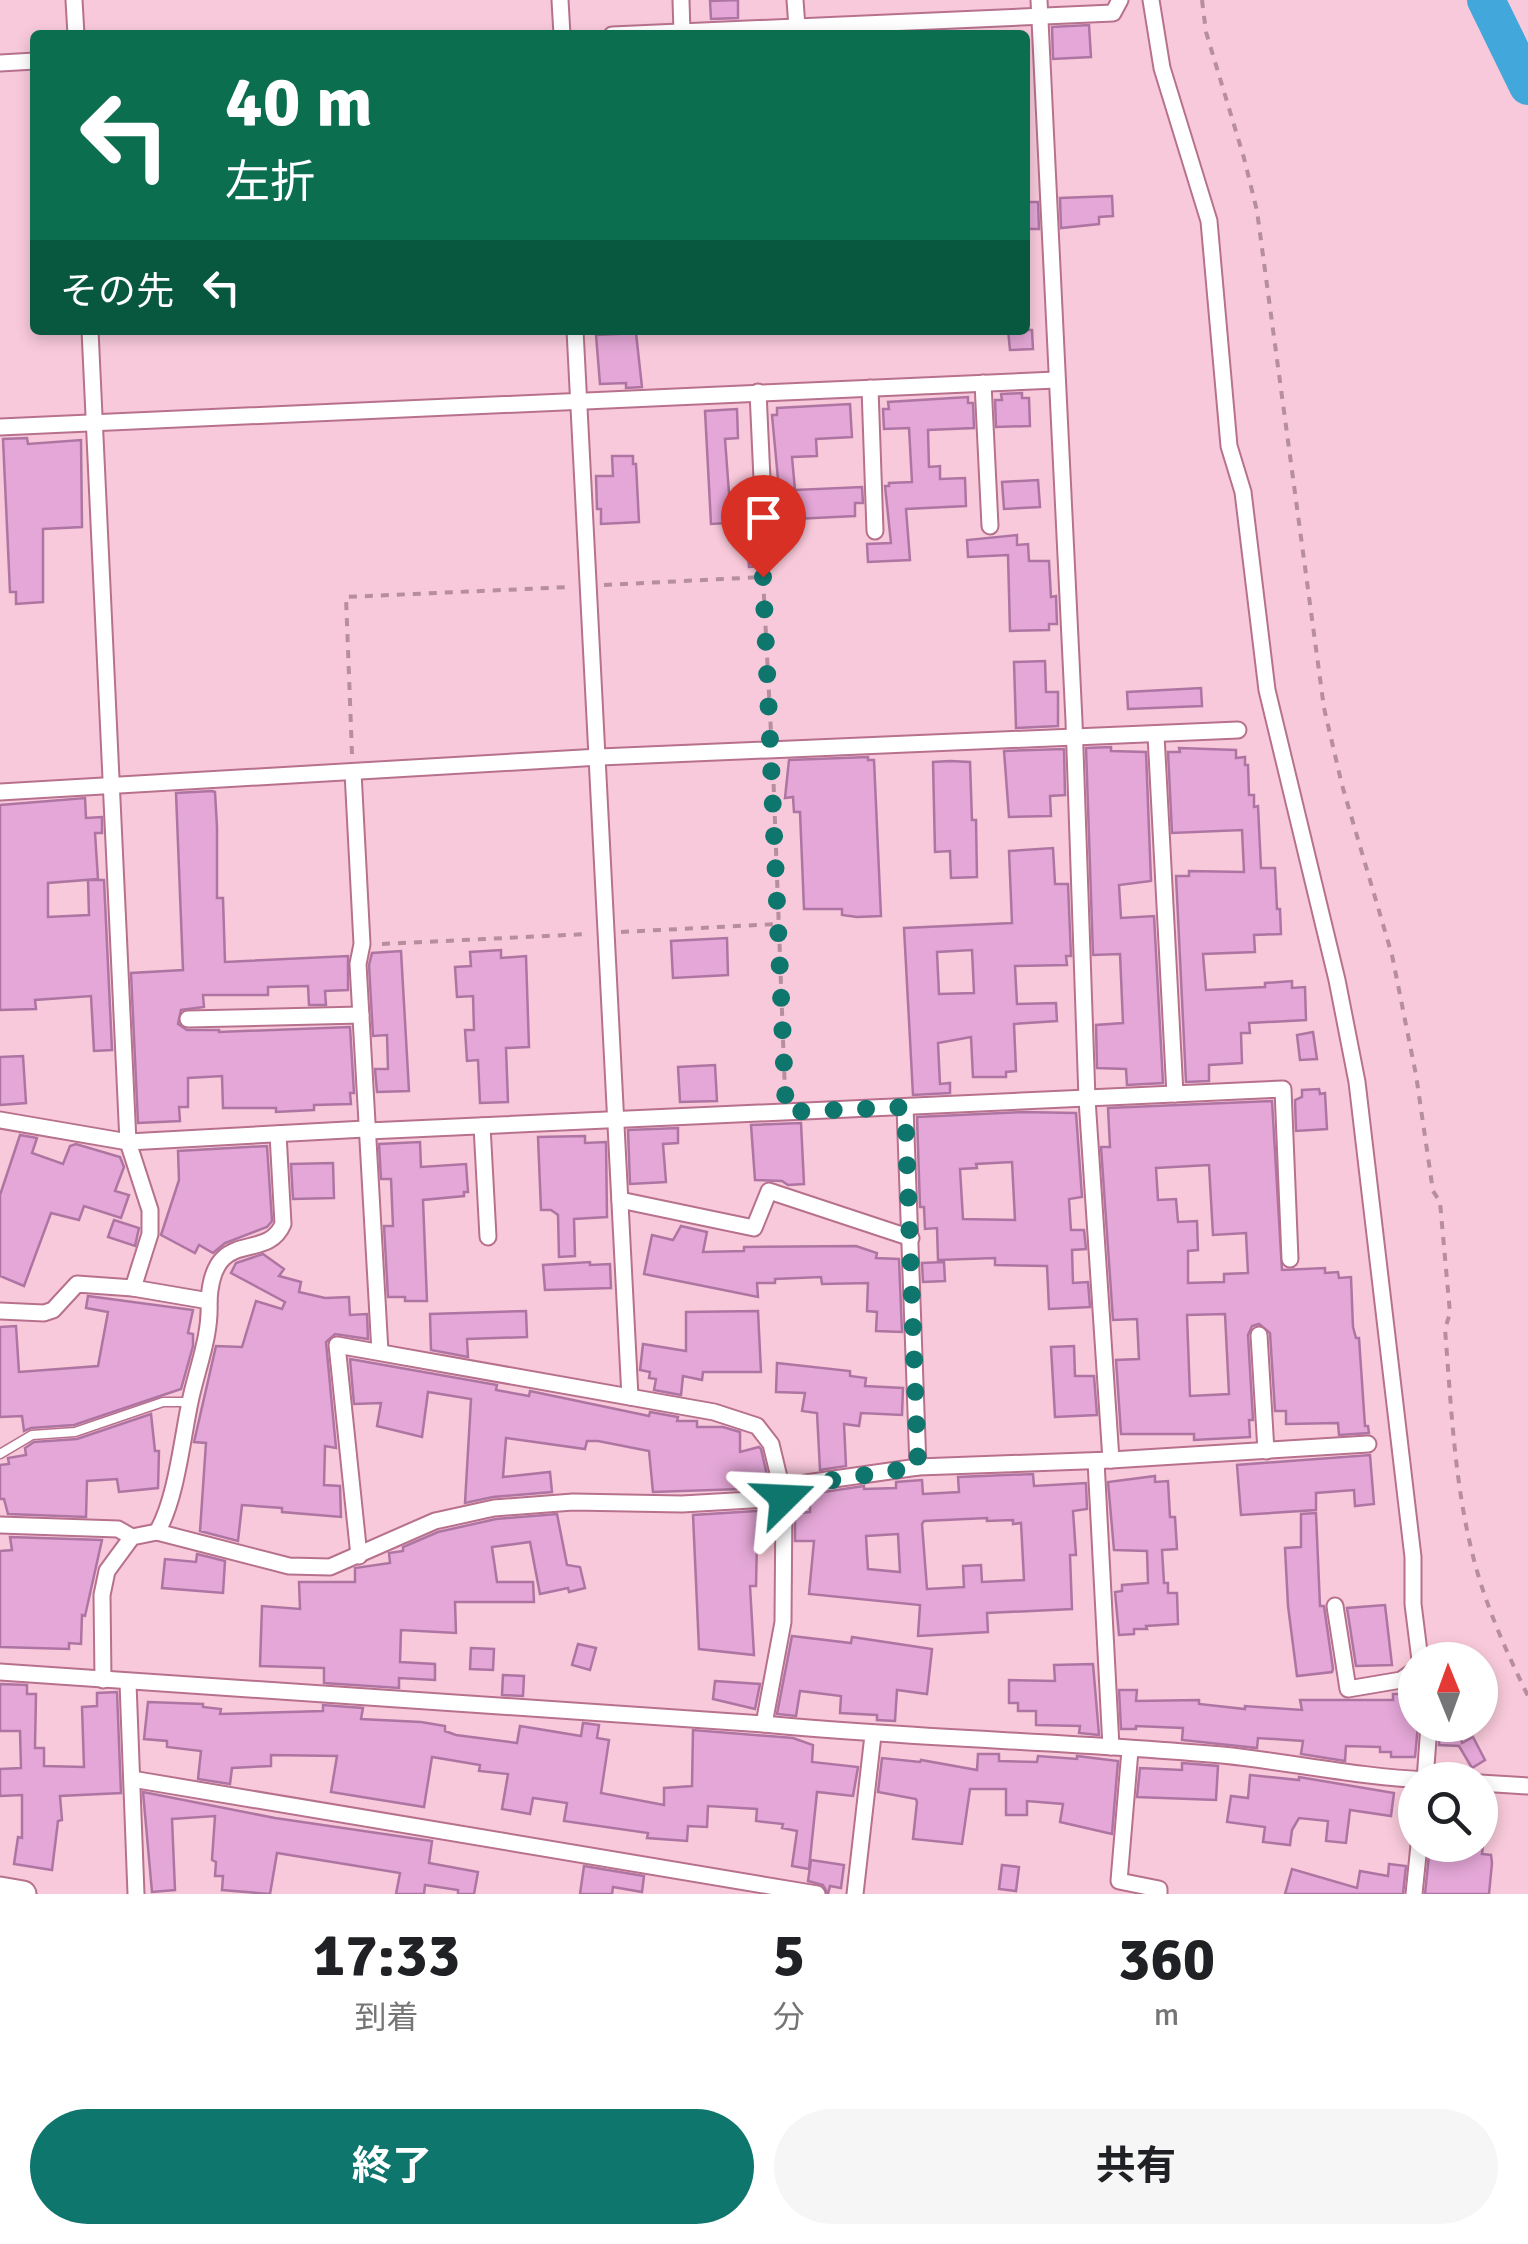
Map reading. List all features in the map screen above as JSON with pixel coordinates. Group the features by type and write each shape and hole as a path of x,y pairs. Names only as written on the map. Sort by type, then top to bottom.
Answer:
{"main road":[{"path":"0,1890 23,1894"}],"street":[{"path":"74,0 76,30"},
{"path":"560,0 562,30"},
{"path":"681,0 682,30"},
{"path":"796,0 796,26"},
{"path":"720,30 1039,8 1113,13 1120,0"},
{"path":"1151,0 1162,68 1209,221 1230,446 1242,492 1267,690 1337,980 1357,1082 1414,1557 1412,1604 1417,1642"},
{"path":"1039,8 1104,1460 1111,1746"},
{"path":"0,63 30,61"},
{"path":"90,335 128,1142 150,1210 150,1234 133,1288"},
{"path":"575,335 600,757 630,1397"},
{"path":"0,427 1056,380"},
{"path":"983,383 990,526"},
{"path":"870,388 875,532"},
{"path":"758,392 765,544"},
{"path":"0,792 600,757 1238,730"},
{"path":"1156,735 1175,1094"},
{"path":"352,772 362,944 358,964 360,1015 380,1352"},
{"path":"188,1019 360,1015"},
{"path":"0,1120 128,1142 1283,1089 1290,1258"},
{"path":"905,1107 918,1467"},
{"path":"482,1126 488,1236"},
{"path":"158,1532 166,1517 210,1320 215,1270 238,1247 272,1240 283,1224 278,1134"},
{"path":"620,1200 754,1228 770,1191 911,1238"},
{"path":"0,1311 53,1310 78,1284 133,1288 210,1301"},
{"path":"1259,1335 1266,1450"},
{"path":"359,1556 337,1345 714,1412 757,1426 771,1444 784,1498 783,1622 764,1724"},
{"path":"0,1525 118,1529 132,1537 158,1532 289,1566 330,1566 435,1521 494,1508 573,1502 682,1504 784,1498 806,1484 918,1467 1368,1444"},
{"path":"103,1680 102,1595 107,1571 132,1537"},
{"path":"1335,1606 1348,1688 1398,1680"},
{"path":"0,1672 764,1724 872,1735 1111,1746 1398,1779"},
{"path":"128,1682 136,1894"},
{"path":"856,1894 872,1735"},
{"path":"1130,1750 1119,1881 1159,1889 1158,1894"},
{"path":"132,1779 818,1894"},
{"path":"1498,1784 1528,1786"},
{"path":"1414,1894 1417,1862"}],"lane":[{"path":"0,1454 32,1435 75,1432 162,1402 190,1402"}],"path":[{"path":"1202,0 1206,32 1256,211 1331,742 1392,955 1416,1074 1432,1192 1440,1202 1450,1314 1445,1328 1463,1509 1494,1623 1528,1696"},
{"path":"352,772 346,597 763,577 786,1112"},
{"path":"362,944 777,924"}],"building":[{"path":"738,0 738,18 711,19 710,1"},
{"path":"1089,25 1091,57 1053,59 1052,27"},
{"path":"1112,196 1113,216 1099,217 1099,224 1061,228 1060,198"},
{"path":"1030,202 1038,202 1039,229 1030,229"},
{"path":"1032,330 1033,349 1010,350 1008,335 1030,335"},
{"path":"596,335 636,335 642,387 600,384"},
{"path":"1022,393 1022,398 1029,398 1030,426 996,427 995,400 1002,400 1001,394"},
{"path":"968,397 968,403 973,403 974,428 928,430 929,467 940,466 940,479 965,478 966,506 906,509 910,560 868,562 867,544 891,543 885,486 912,482 909,428 884,429 883,409 889,409 888,402"},
{"path":"850,404 852,437 816,439 817,456 792,457 795,490 862,487 863,503 855,503 855,516 775,520 774,490 779,490 772,415 777,415 777,408"},
{"path":"737,409 738,438 725,439 729,493 751,491 754,545 764,555 765,566 749,567 746,522 711,524 705,411"},
{"path":"27,438 28,444 81,440 82,527 43,529 43,602 16,604 16,592 10,592 3,439"},
{"path":"612,456 633,456 639,522 601,524 596,476 613,476"},
{"path":"1038,480 1040,507 1004,509 1002,482"},
{"path":"1017,535 1017,545 1028,544 1029,561 1049,561 1057,624 1049,624 1049,630 1010,631 1008,555 968,557 967,540"},
{"path":"1045,661 1046,692 1058,692 1058,726 1016,728 1014,662"},
{"path":"1201,688 1202,706 1128,709 1127,692"},
{"path":"1111,747 1111,751 1146,752 1151,881 1119,885 1121,918 1154,916 1163,1083 1127,1085 1126,1069 1097,1068 1096,1025 1123,1023 1120,954 1093,955 1086,748"},
{"path":"1179,748 1236,750 1236,758 1245,757 1249,795 1254,795 1254,807 1258,806 1261,868 1275,868 1280,909 1281,934 1254,935 1255,952 1203,954 1206,990 1265,987 1265,983 1292,981 1292,988 1305,987 1306,1020 1249,1023 1250,1033 1241,1033 1242,1063 1209,1065 1209,1081 1186,1082 1176,876 1189,876 1189,871 1244,872 1242,830 1172,833 1168,752 1180,752"},
{"path":"1064,749 1065,795 1050,796 1051,816 1009,817 1004,751"},
{"path":"789,760 874,760 881,916 842,915 842,909 804,909 800,812 794,812 793,797 785,798"},
{"path":"933,762 970,762 977,877 951,878 950,851 935,852"},
{"path":"212,791 217,827 217,898 223,898 225,962 348,956 348,990 325,991 326,1005 309,1005 308,986 268,987 268,995 203,995 204,1007 181,1010 178,1024 187,1030 219,1032 350,1027 354,1093 350,1093 351,1104 276,1112 276,1108 223,1108 222,1076 188,1078 188,1107 179,1107 180,1121 138,1123 131,973 183,970 176,793"},
{"path":"85,798 86,818 102,817 102,833 95,833 98,879 48,883 48,917 89,915 88,880 104,880 112,1050 94,1051 91,996 35,1000 36,1009 0,1010 0,805"},
{"path":"1053,848 1055,884 1068,884 1071,956 1066,956 1067,965 1015,966 1017,1004 1056,1003 1057,1021 1014,1024 1016,1071 1006,1072 1006,1077 973,1077 971,1037 938,1043 940,1084 950,1083 950,1093 913,1095 904,928 1012,923 1009,851","holes":["972,950 974,993 939,994 937,952"]},
{"path":"727,938 728,975 673,978 671,941"},
{"path":"501,950 501,958 526,956 529,1047 506,1048 508,1102 480,1103 478,1060 467,1061 465,1030 474,1030 473,996 457,997 455,967 471,966 470,952"},
{"path":"401,951 409,1091 377,1092 375,1069 388,1069 387,1035 373,1036 369,965 372,953"},
{"path":"1313,1032 1317,1059 1300,1060 1297,1035"},
{"path":"23,1056 26,1103 0,1105 0,1057"},
{"path":"715,1065 717,1101 680,1102 678,1067"},
{"path":"1319,1089 1320,1094 1325,1093 1327,1129 1296,1131 1295,1100 1302,1097 1302,1090"},
{"path":"1272,1101 1282,1270 1325,1268 1325,1273 1338,1272 1339,1278 1351,1277 1353,1327 1359,1338 1365,1426 1369,1433 1339,1435 1338,1423 1286,1424 1286,1411 1275,1411 1270,1333 1259,1324 1252,1326 1248,1335 1253,1420 1249,1420 1250,1437 1194,1440 1194,1434 1121,1434 1116,1360 1139,1359 1137,1319 1113,1320 1101,1147 1110,1147 1108,1108","holes":["1209,1165 1213,1235 1246,1233 1248,1273 1224,1274 1224,1282 1188,1283 1188,1251 1198,1250 1197,1221 1178,1222 1176,1199 1158,1200 1156,1168","1225,1314 1229,1394 1190,1396 1187,1315"]},
{"path":"1076,1113 1082,1197 1069,1199 1071,1230 1084,1230 1086,1249 1072,1250 1073,1283 1088,1282 1090,1307 1049,1309 1047,1266 995,1265 995,1258 938,1260 937,1228 925,1229 924,1207 920,1207 917,1117","holes":["1012,1162 1015,1220 963,1219 960,1169"]},
{"path":"801,1123 804,1184 755,1180 751,1125"},
{"path":"678,1128 678,1143 663,1144 666,1182 630,1184 628,1130"},
{"path":"20,1135 37,1138 32,1153 63,1164 70,1146 76,1144 120,1157 124,1167 115,1191 129,1195 121,1218 84,1206 79,1220 51,1213 24,1286 0,1276 0,1195"},
{"path":"585,1136 585,1143 606,1142 607,1217 574,1219 575,1256 559,1257 558,1215 541,1210 538,1137"},
{"path":"420,1142 421,1167 466,1164 468,1192 464,1196 423,1200 427,1301 405,1301 405,1297 388,1297 384,1226 393,1226 391,1179 381,1179 379,1144"},
{"path":"267,1146 272,1221 267,1227 225,1243 213,1253 199,1245 195,1253 161,1235 179,1180 178,1151"},
{"path":"333,1163 334,1198 293,1199 291,1164"},
{"path":"114,1220 139,1228 135,1246 108,1237"},
{"path":"681,1226 707,1232 703,1252 744,1251 744,1247 856,1246 877,1253 876,1258 899,1259 902,1332 876,1331 877,1312 867,1311 868,1283 822,1284 821,1277 775,1279 775,1283 757,1283 758,1297 644,1274 652,1235 673,1240"},
{"path":"263,1254 284,1269 279,1276 301,1282 299,1292 325,1298 349,1297 350,1315 367,1314 368,1339 335,1334 326,1342 336,1448 325,1446 324,1485 340,1486 341,1517 242,1505 238,1541 200,1531 206,1443 194,1442 216,1346 242,1347 256,1301 282,1309 285,1302 231,1273 236,1263"},
{"path":"944,1262 945,1281 923,1282 922,1263"},
{"path":"610,1264 611,1288 545,1290 543,1265"},
{"path":"88,1296 193,1310 188,1333 193,1334 193,1346 181,1389 74,1425 24,1431 22,1416 0,1417 0,1327 16,1326 19,1372 98,1366 108,1312 86,1308"},
{"path":"526,1311 527,1337 467,1339 468,1357 431,1350 430,1314"},
{"path":"758,1311 761,1372 703,1372 702,1380 683,1376 681,1395 654,1390 656,1379 649,1378 650,1372 640,1370 643,1344 686,1351 686,1312"},
{"path":"1074,1346 1075,1376 1094,1376 1097,1415 1055,1417 1051,1347"},
{"path":"350,1359 497,1385 496,1390 529,1396 530,1391 649,1416 650,1412 678,1417 677,1421 697,1421 697,1427 723,1427 740,1432 740,1452 761,1449 770,1488 653,1492 649,1451 598,1441 587,1441 585,1449 506,1438 503,1477 550,1472 552,1492 465,1503 471,1399 428,1392 422,1437 377,1426 381,1403 354,1404"},
{"path":"777,1363 850,1371 850,1376 866,1378 865,1386 903,1388 902,1415 861,1413 859,1426 844,1424 846,1466 820,1470 817,1413 802,1411 805,1393 776,1392"},
{"path":"151,1414 155,1451 159,1451 158,1488 119,1492 117,1479 87,1481 86,1517 8,1514 4,1499 0,1499 0,1465 9,1464 8,1458 26,1455 25,1448 34,1442 77,1439"},
{"path":"1370,1455 1374,1504 1355,1506 1354,1490 1316,1493 1316,1510 1241,1515 1237,1465"},
{"path":"1033,1474 1034,1486 1086,1483 1087,1509 1073,1511 1076,1555 1070,1555 1072,1609 987,1613 988,1632 918,1636 920,1605 809,1594 814,1541 795,1541 795,1513 810,1512 810,1494 864,1486 896,1488 896,1482 922,1480 923,1494 959,1492 958,1477","holes":["987,1518 1021,1523 1024,1580 982,1582 981,1565 963,1566 964,1587 927,1589 924,1521","898,1534 900,1572 868,1569 866,1536"]},
{"path":"1155,1476 1155,1482 1168,1481 1170,1517 1175,1517 1177,1549 1162,1550 1164,1583 1168,1583 1168,1593 1177,1593 1178,1624 1146,1626 1147,1629 1134,1629 1134,1634 1119,1635 1115,1592 1122,1591 1122,1585 1148,1583 1147,1551 1114,1550 1108,1482"},
{"path":"773,1510 772,1540 757,1540 756,1586 750,1586 754,1655 699,1649 693,1515"},
{"path":"1316,1513 1320,1606 1324,1606 1333,1669 1297,1676 1285,1548 1301,1547 1301,1514"},
{"path":"557,1514 567,1565 580,1567 585,1588 540,1594 530,1542 492,1547 497,1582 533,1582 534,1602 455,1602 456,1633 401,1630 400,1662 435,1664 435,1680 399,1678 399,1688 324,1683 324,1668 260,1666 262,1606 300,1609 299,1582 355,1582 355,1568 390,1563 389,1553 403,1551 403,1547 438,1532 496,1519"},
{"path":"10,1537 102,1540 85,1616 82,1615 81,1644 69,1643 69,1649 0,1647 0,1551 12,1550"},
{"path":"197,1554 225,1561 223,1593 162,1588 165,1559 196,1562"},
{"path":"1385,1605 1392,1665 1356,1666 1347,1608"},
{"path":"792,1636 851,1643 852,1637 932,1649 927,1694 897,1690 895,1721 877,1720 877,1715 840,1713 841,1696 800,1691 796,1716 777,1714"},
{"path":"578,1644 596,1648 590,1670 572,1665"},
{"path":"471,1648 494,1649 493,1670 470,1669"},
{"path":"1093,1664 1099,1735 1079,1733 1080,1726 1036,1725 1036,1711 1018,1711 1018,1703 1009,1703 1009,1680 1055,1681 1054,1665"},
{"path":"503,1675 524,1676 523,1696 502,1695"},
{"path":"715,1681 760,1684 755,1709 713,1699"},
{"path":"0,1684 27,1685 27,1694 36,1694 35,1748 44,1748 44,1766 84,1767 82,1707 97,1706 97,1693 117,1692 121,1793 60,1796 62,1820 58,1821 52,1870 14,1864 18,1837 22,1838 22,1795 0,1796 0,1769 21,1768 20,1731 0,1731"},
{"path":"1119,1690 1137,1690 1136,1701 1199,1700 1199,1704 1245,1709 1302,1710 1300,1700 1393,1700 1393,1694 1398,1694 1398,1742 1416,1742 1415,1757 1391,1757 1391,1752 1380,1752 1380,1747 1346,1746 1345,1761 1301,1754 1303,1741 1258,1738 1257,1748 1182,1740 1183,1728 1121,1729"},
{"path":"148,1702 203,1704 221,1709 220,1714 323,1711 323,1705 363,1708 361,1719 421,1722 445,1726 445,1731 456,1735 517,1743 520,1726 581,1736 583,1723 599,1725 597,1738 609,1740 601,1793 664,1805 664,1788 692,1786 693,1730 793,1738 813,1745 812,1762 858,1767 853,1796 817,1792 809,1869 792,1866 797,1831 782,1828 783,1824 756,1821 757,1809 708,1806 707,1827 688,1826 687,1841 647,1838 648,1833 564,1821 567,1803 533,1798 530,1814 502,1809 508,1774 479,1771 480,1765 432,1757 424,1807 331,1792 337,1756 271,1755 271,1766 232,1768 230,1784 198,1779 201,1751 167,1747 167,1741 144,1739"},
{"path":"1476,1742 1485,1760 1468,1762 1459,1746 1439,1745"},
{"path":"978,1754 999,1754 999,1761 1037,1762 1038,1756 1077,1756 1118,1761 1112,1834 1060,1822 1063,1804 1027,1801 1027,1815 1006,1815 1006,1789 970,1789 962,1844 913,1839 916,1799 878,1792 882,1758 977,1770"},
{"path":"1182,1763 1218,1766 1216,1800 1137,1797 1140,1768 1182,1770"},
{"path":"1250,1775 1299,1777 1394,1793 1391,1816 1350,1810 1346,1843 1326,1841 1328,1821 1299,1818 1290,1845 1263,1842 1265,1827 1227,1822 1231,1796 1248,1798"},
{"path":"143,1792 275,1818 432,1841 429,1863 478,1872 474,1894 425,1885 424,1894 396,1894 400,1873 277,1853 270,1894 222,1890 223,1876 215,1876 216,1862 212,1860 215,1816 172,1819 175,1890 152,1892"},
{"path":"811,1860 844,1865 841,1888 830,1886 828,1894 823,1885 808,1881"},
{"path":"1428,1862 1492,1862 1489,1894 1425,1894"},
{"path":"1389,1864 1406,1866 1403,1894 1285,1894 1292,1869 1357,1888 1360,1871 1388,1876"},
{"path":"1002,1865 1019,1867 1016,1891 999,1889"},
{"path":"584,1866 644,1876 642,1892 613,1887 612,1894 580,1894"}],"waterway":[{"path":"1486,0 1528,86"}],"route":[{"path":"763,577 786,1112 905,1107 918,1467 806,1484 784,1498"}]}
